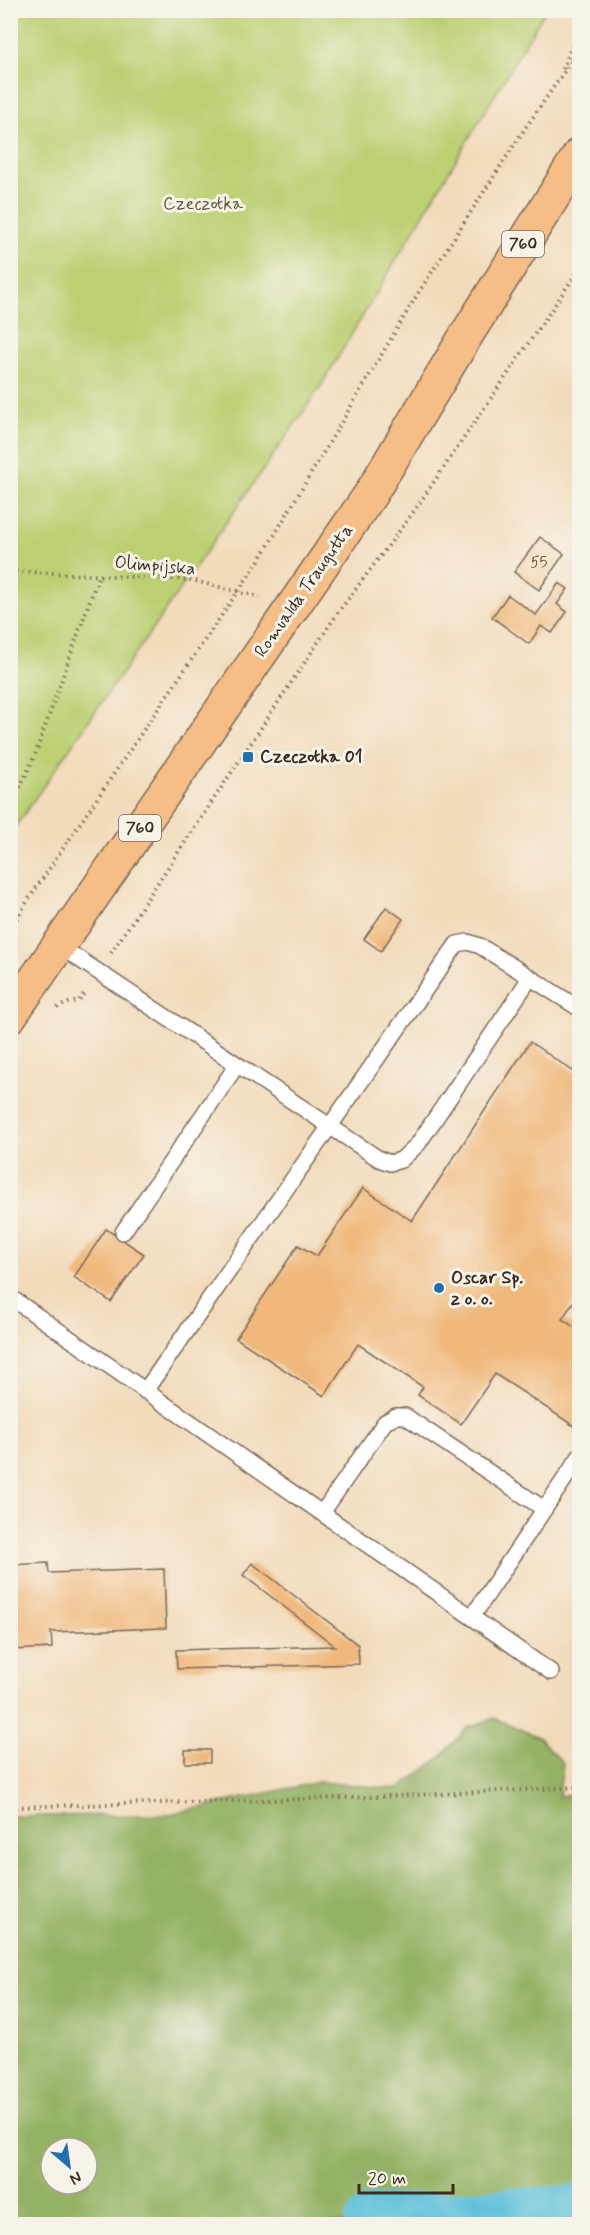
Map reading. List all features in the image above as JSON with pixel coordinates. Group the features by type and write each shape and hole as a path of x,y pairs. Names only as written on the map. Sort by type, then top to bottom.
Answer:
{"main road":[{"name":"Romualda Traugutta","path":"10,1016 370,495 466,334 579,154"}],"lane":[{"path":"145,1391 457,944 468,942 480,946 579,1009"},
{"path":"58,945 329,1127 379,1159 390,1163 401,1160 409,1154 530,978"},
{"path":"123,1232 237,1065"},
{"path":"10,1297 552,1672"},
{"path":"322,1513 385,1422 396,1416 405,1416 544,1509"},
{"path":"472,1617 579,1455"}],"path":[{"path":"562,73 579,25"},
{"path":"10,936 19,915 262,556 417,295 579,49"},
{"path":"55,1009 67,1003 79,1001 336,614 412,514 579,268"},
{"name":"Olimpijska","path":"10,571 191,580 296,604"},
{"path":"10,808 34,755 99,575"},
{"path":"10,923 19,915"},
{"path":"10,1807 375,1797 579,1786"}],"green space":[{"name":"Czeczotka","path":"11,10 545,11 319,389 11,833"},
{"path":"494,1718 538,1737 563,1763 559,1796 579,1795 579,2224 11,2224 11,1816 165,1815 319,1782 399,1789 441,1757 467,1728"}],"building":[{"path":"540,537 564,554 539,590 514,572"},
{"path":"559,583 568,589 557,604 567,612 552,633 541,626 529,644 492,617 508,595 536,615"},
{"path":"386,907 403,919 381,951 364,939"},
{"path":"530,1042 580,1076 580,1292 562,1319 580,1331 580,1430 495,1374 461,1424 418,1395 423,1387 358,1344 324,1396 236,1338 298,1245 317,1256 363,1188 412,1221"},
{"path":"106,1229 144,1254 111,1302 74,1277"},
{"path":"48,1563 49,1573 164,1569 166,1628 51,1632 52,1648 10,1650 10,1565"},
{"path":"252,1563 358,1645 359,1664 177,1669 176,1650 335,1646 243,1575"},
{"path":"185,1750 210,1750 210,1763 185,1763"}],"waterway":[{"name":"Czeczotka","path":"373,2224 580,2213"}],"place":[{"name":"Czeczotka 01","path":"248,757"},
{"name":"Oscar Sp. z o. o.","path":"439,1288"}]}
